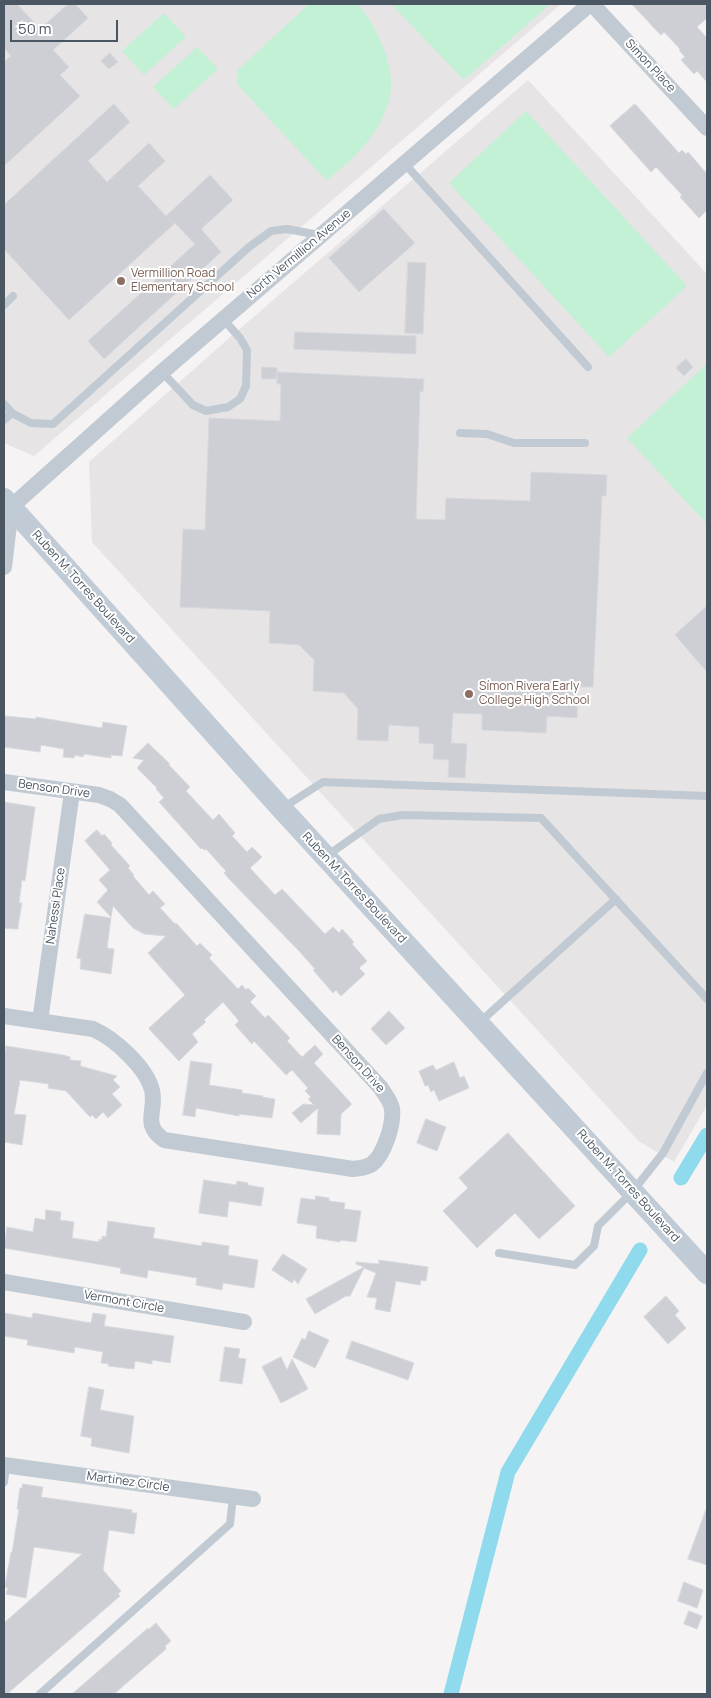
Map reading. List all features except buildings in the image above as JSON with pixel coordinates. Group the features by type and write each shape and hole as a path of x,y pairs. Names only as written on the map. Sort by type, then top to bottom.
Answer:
{"main road":[{"name":"Ruben M. Torres Boulevard","path":"8,503 281,808 707,1274"}],"street":[{"name":"Simon Place","path":"591,4 707,128"},
{"name":"North Vermillion Avenue","path":"8,503 591,4"},
{"path":"4,567 8,503"},
{"name":"Benson Drive","path":"4,782 99,795 120,805 381,1088 392,1108 392,1120 386,1144 374,1163 364,1168 353,1169 164,1140 156,1134 151,1125 153,1092 148,1081 122,1049 105,1034 93,1029 4,1016"},
{"name":"Nahessi Place","path":"40,1021 72,792"},
{"name":"Vermont Circle","path":"4,1282 244,1322"},
{"name":"Martinez Circle","path":"5,1466 253,1499"}],"lane":[{"path":"405,164 588,367"},
{"path":"4,404 12,413 31,423 54,424 249,247 271,231 287,229 321,236"},
{"path":"4,305 13,296"},
{"path":"162,372 193,406 206,411 228,407 240,400 246,386 247,350 240,338 223,319"},
{"path":"4,420 12,413"},
{"path":"460,433 487,434 514,442 585,443"},
{"path":"281,808 324,782 707,796"},
{"path":"326,856 375,822 402,815 541,818 707,999"},
{"path":"478,1023 616,899"},
{"path":"499,1253 575,1265 594,1246 598,1226 632,1191 664,1152 707,1073"},
{"path":"4,1482 5,1466"},
{"path":"40,1694 230,1524 233,1496"}],"shaded area":[{"name":"Vermillion Road Elementary School","path":"4,4 561,4 34,456 4,443"},
{"name":"Símon Rivera Early College High School","path":"528,80 707,274 707,1105 674,1162 640,1142 634,1136 92,542 89,462 228,339"}],"green space":[{"path":"309,4 358,4 381,41 391,80 386,110 371,138 349,162 326,180 237,84 238,70"},
{"path":"391,4 550,4 464,80"},
{"path":"164,13 186,37 144,75 122,51"},
{"path":"197,47 218,69 174,109 153,87"},
{"path":"526,111 687,286 609,357 449,183"},
{"path":"707,364 707,524 627,438"}],"waterway":[{"path":"681,1178 707,1135"},
{"path":"451,1694 508,1472 640,1250"}],"place":[{"name":"Vermillion Road Elementary School","path":"121,281"},
{"name":"Símon Rivera Early College High School","path":"469,694"}]}
